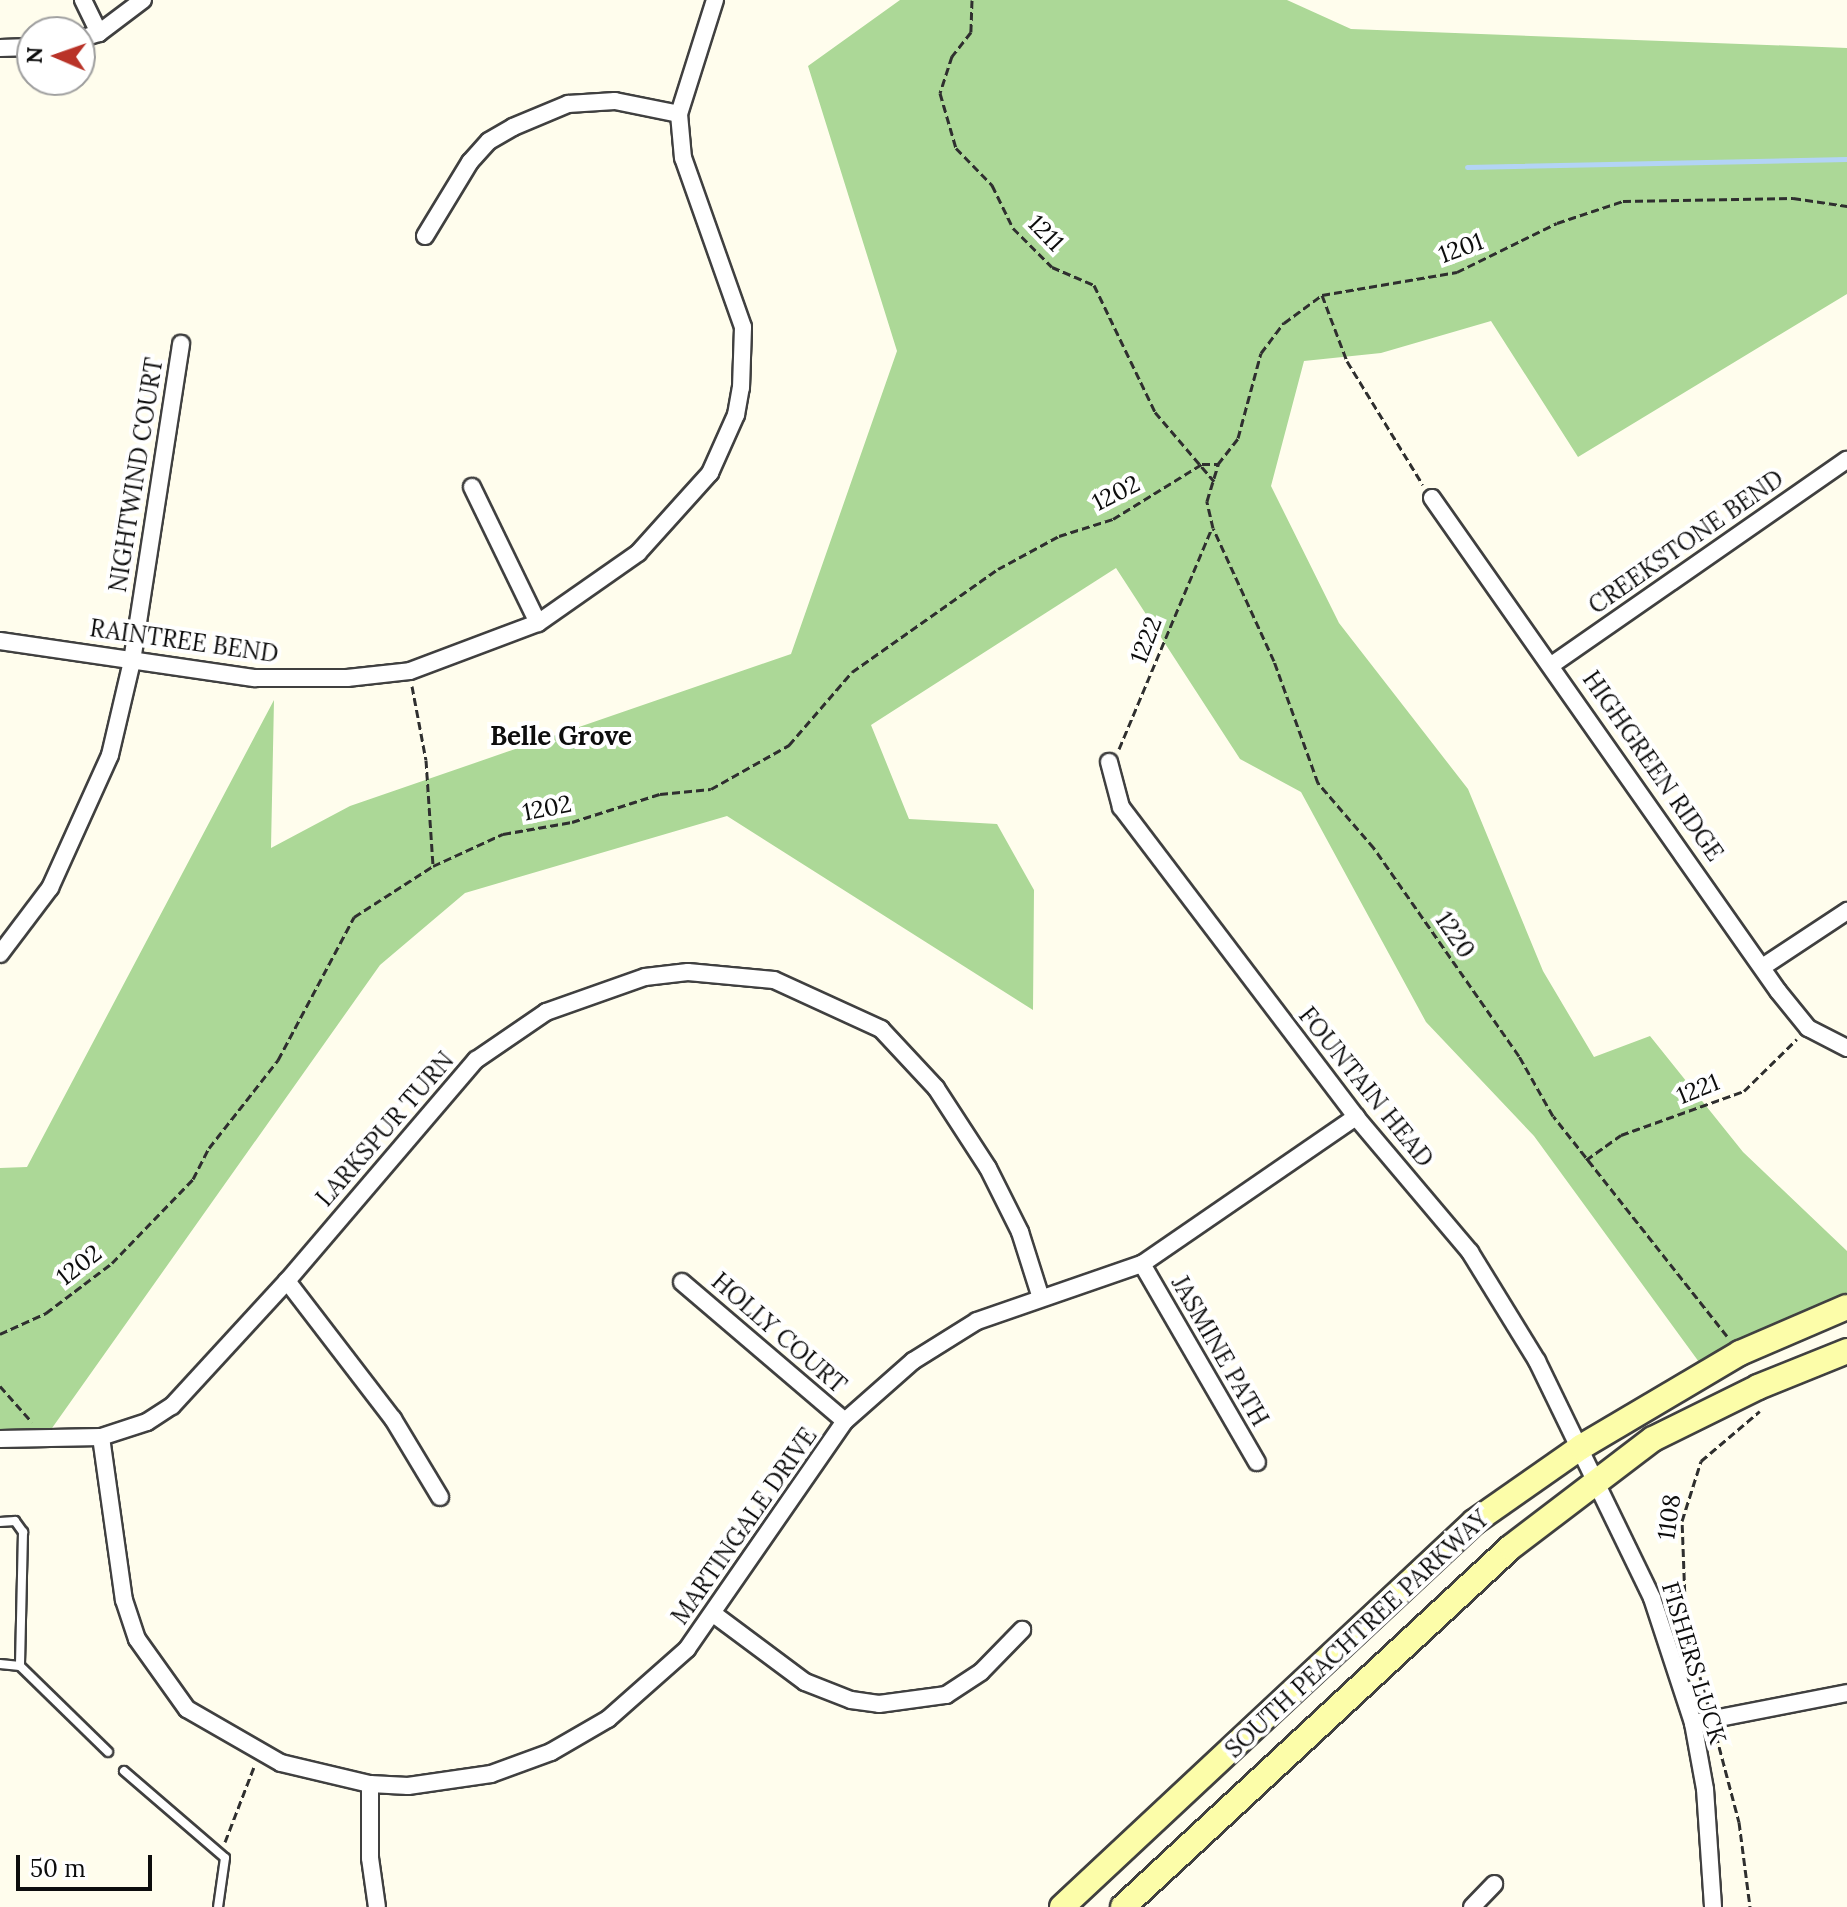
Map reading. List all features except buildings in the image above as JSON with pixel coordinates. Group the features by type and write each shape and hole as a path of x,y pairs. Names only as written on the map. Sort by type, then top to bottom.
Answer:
{"main road":[{"name":"SOUTH PEACHTREE PARKWAY","path":"1062,1907 1474,1522 1581,1447 1740,1353 1847,1307"},
{"name":"SOUTH PEACHTREE PARKWAY","path":"1123,1907 1511,1547 1598,1480 1653,1439 1758,1387 1847,1351"}],"street":[{"path":"83,0 99,33"},
{"path":"96,34 143,0"},
{"name":"RAINTREE BEND","path":"0,641 255,678 347,678 410,671 538,623 594,588 678,514 710,473 736,415 743,327 683,158 679,114 715,0"},
{"path":"425,236 470,162 489,141 513,127 568,104 615,101 679,114"},
{"name":"NIGHTWIND COURT","path":"0,954 50,888 72,847 110,755 132,661 181,344"},
{"name":"CREEKSTONE BEND","path":"1553,664 1847,460"},
{"path":"472,487 538,623"},
{"name":"HIGHGREEN RIDGE","path":"1432,498 1553,664 1808,1028 1847,1048"},
{"name":"FOUNTAIN HEAD","path":"1109,762 1121,807 1356,1117 1470,1252 1581,1447"},
{"path":"1764,966 1847,911"},
{"name":"LARKSPUR TURN","path":"0,1439 101,1437 147,1422 172,1406 287,1281 459,1076 495,1045 546,1012 605,988 700,972 751,976 800,989 881,1029 901,1047 962,1125 1004,1195 1040,1295"},
{"name":"MARTINGALE DRIVE","path":"101,1437 116,1569 137,1639 187,1709 259,1753 370,1784 408,1786 491,1774 551,1752 608,1719 650,1685 715,1615 845,1421 913,1361 977,1321 1040,1295 1142,1264 1356,1117"},
{"name":"JASMINE PATH","path":"1142,1264 1257,1462"},
{"path":"287,1281 393,1419 440,1497"},
{"name":"HOLLY COURT","path":"682,1282 845,1421"},
{"name":"FISHERS LUCK","path":"1581,1447 1652,1598 1693,1723 1705,1789 1713,1907"},
{"path":"715,1615 805,1682 851,1700 879,1704 946,1695 981,1672 1022,1630"},
{"path":"1693,1723 1847,1693"},
{"path":"370,1784 370,1858 377,1907"},
{"path":"1472,1907 1494,1884"}],"lane":[{"path":"0,1522 15,1521 23,1532 20,1666"},
{"path":"0,1664 20,1666 108,1752"},
{"path":"124,1771 225,1858 218,1907"}],"path":[{"name":"1211","path":"972,0 971,32 952,56 940,93 956,148 992,185 1013,228 1052,267 1094,285 1155,412 1214,481"},
{"name":"1201","path":"1207,501 1218,464 1238,438 1261,353 1284,323 1322,295 1457,272 1557,223 1623,201 1793,198 1847,206"},
{"path":"1322,295 1347,361 1432,498"},
{"path":"1202,464 1218,464"},
{"name":"1202","path":"0,1334 46,1313 112,1263 193,1179 209,1148 278,1060 354,917 433,866 503,834 572,822 660,794 711,789 789,745 852,672 921,620 998,569 1059,536 1113,519 1202,464"},
{"name":"1220","path":"1207,501 1213,528 1274,661 1318,783 1374,848 1586,1160 1740,1353"},
{"name":"1222","path":"1109,762 1136,716 1213,528"},
{"path":"410,671 426,760 433,866"},
{"name":"1221","path":"1586,1160 1621,1135 1744,1091 1808,1028"},
{"path":"0,1386 45,1438"},
{"name":"1108","path":"1750,1907 1739,1822 1686,1628 1682,1521 1701,1461 1716,1443 1754,1419 1765,1402 1758,1387"},
{"path":"220,1853 259,1753"}],"green space":[{"path":"900,0 1287,0 1351,29 1847,48 1847,294 1578,457 1491,321 1381,353 1304,361 1271,486 1339,623 1468,789 1543,971 1594,1057 1650,1036 1743,1152 1847,1251 1847,1308 1707,1373 1534,1136 1426,1022 1301,792 1240,759 1116,568 871,725 909,819 997,824 1034,890 1033,1010 727,816 465,893 380,965 45,1438 0,1439 0,1168 27,1167 274,700 271,848 350,806 791,654 897,351 808,66"}],"waterway":[{"path":"1467,167 1847,159"}],"district":[{"name":"Belle Grove","path":"561,736"}]}
